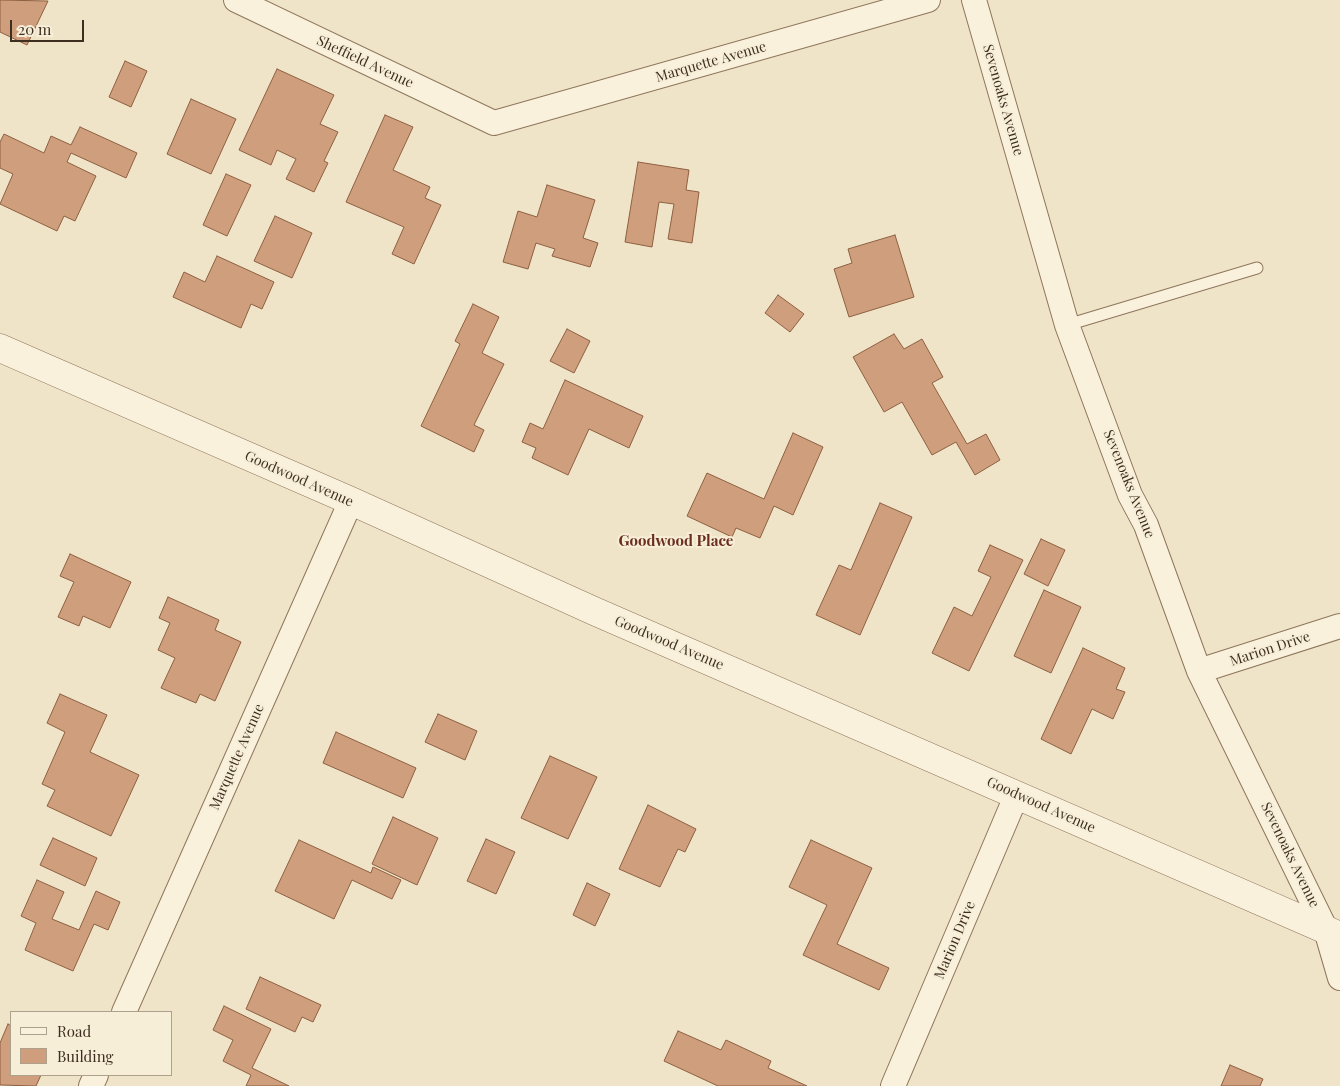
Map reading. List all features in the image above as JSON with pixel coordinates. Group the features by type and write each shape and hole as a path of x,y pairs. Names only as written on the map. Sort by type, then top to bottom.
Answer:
{"street":[{"name":"Sheffield Avenue","path":"236,0 494,123"},
{"name":"Marquette Avenue","path":"494,123 928,0"},
{"name":"Sevenoaks Avenue","path":"974,0 1067,325 1130,495 1146,525 1199,671 1335,937 1340,978"},
{"name":"Goodwood Avenue","path":"0,348 351,501 594,611 1017,794 1335,937"},
{"name":"Marquette Avenue","path":"124,1011 351,501"},
{"name":"Marion Drive","path":"1199,671 1340,626"},
{"name":"Marion Drive","path":"893,1086 1017,794"}],"lane":[{"path":"1067,325 1257,268"}],"building":[{"path":"0,0 48,1 27,45 0,32"},
{"path":"125,61 147,71 131,107 109,97"},
{"path":"277,69 334,95 320,124 338,132 324,161 328,163 314,192 286,179 296,159 277,150 271,165 239,150"},
{"path":"191,99 236,119 211,174 167,154"},
{"path":"385,115 413,127 393,170 430,187 425,198 441,205 414,264 392,254 404,227 346,202"},
{"path":"80,127 137,153 126,178 71,153 67,162 96,176 75,221 64,216 57,231 0,204 13,174 0,168 0,142 4,134 44,153 51,136 71,145"},
{"path":"638,162 689,170 686,190 699,192 692,243 668,239 674,204 659,202 652,247 625,242"},
{"path":"226,174 251,185 227,236 203,225"},
{"path":"547,185 595,200 583,238 598,243 590,267 552,256 555,249 536,243 528,269 503,262 518,211 537,217"},
{"path":"275,216 312,233 292,278 254,261"},
{"path":"895,235 914,297 849,317 834,269 852,263 848,249"},
{"path":"217,256 274,282 262,309 251,304 241,328 173,297 184,272 205,282"},
{"path":"778,295 804,314 790,332 765,313"},
{"path":"473,304 499,317 482,353 504,364 474,425 484,430 474,452 421,426 460,344 455,341"},
{"path":"567,329 590,341 574,373 550,361"},
{"path":"894,334 904,349 922,339 943,377 932,383 967,444 986,434 1000,460 975,475 956,442 932,455 902,402 884,412 853,357"},
{"path":"565,380 643,416 629,448 589,429 568,475 532,458 536,448 522,442 530,423 543,429"},
{"path":"793,433 823,447 793,515 774,506 760,538 736,528 732,537 687,516 707,473 764,499"},
{"path":"880,503 912,517 860,635 816,615 839,565 851,570"},
{"path":"1041,539 1065,550 1048,586 1024,574"},
{"path":"990,545 1023,560 969,671 932,653 954,607 972,616 991,577 978,571"},
{"path":"70,554 131,582 110,628 83,616 79,626 58,617 74,582 60,576"},
{"path":"1044,590 1081,607 1051,673 1014,656"},
{"path":"168,597 219,620 215,630 241,642 215,701 200,694 196,703 161,688 175,658 158,650 170,623 159,618"},
{"path":"1083,648 1125,668 1116,689 1125,692 1113,719 1092,709 1071,754 1041,739"},
{"path":"60,694 107,715 90,752 139,775 111,836 47,806 55,790 42,784 65,732 47,723"},
{"path":"438,714 477,731 465,760 425,742"},
{"path":"336,732 416,768 403,798 323,763"},
{"path":"550,756 597,777 568,839 521,818"},
{"path":"648,805 696,829 685,852 678,849 660,887 619,869"},
{"path":"393,817 438,838 417,885 372,864"},
{"path":"53,838 97,858 85,886 40,865"},
{"path":"486,839 515,852 496,894 467,881"},
{"path":"299,840 371,873 373,867 401,880 392,899 352,880 334,919 275,891"},
{"path":"811,840 872,868 837,944 889,968 879,990 803,955 827,905 789,887"},
{"path":"37,880 64,892 52,919 79,930 96,891 120,902 108,930 94,924 73,971 25,950 36,923 21,916"},
{"path":"587,883 610,894 595,926 573,915"},
{"path":"260,977 321,1005 313,1022 302,1017 295,1032 246,1009"},
{"path":"224,1006 271,1029 252,1068 289,1086 246,1086 251,1075 223,1061 233,1040 213,1030"},
{"path":"8,1024 10,1025 10,1076 41,1076 36,1086 0,1085 0,1043"},
{"path":"678,1031 721,1050 726,1040 771,1061 768,1068 807,1086 718,1086 664,1061"},
{"path":"1230,1065 1263,1079 1260,1086 1221,1086"}],"district":[{"name":"Goodwood Place","path":"676,541"}]}
